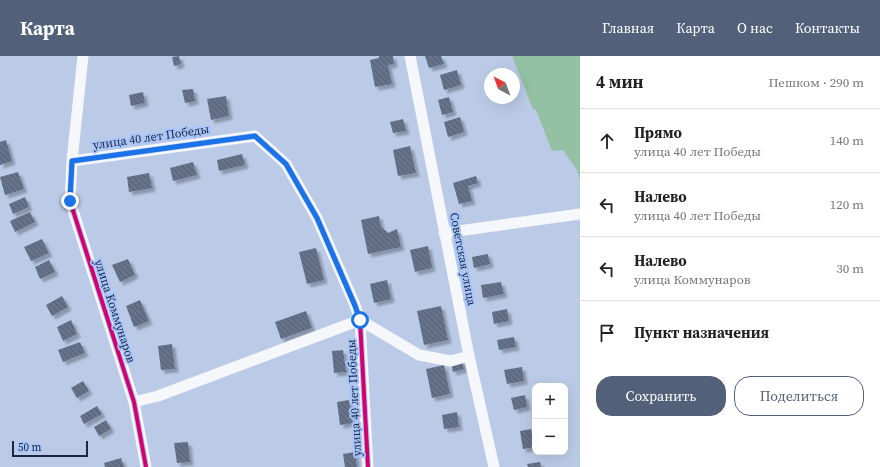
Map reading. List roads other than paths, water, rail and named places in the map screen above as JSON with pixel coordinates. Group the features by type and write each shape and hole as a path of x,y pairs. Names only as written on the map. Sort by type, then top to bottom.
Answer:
{"street":[{"name":"улица Коммунаров","path":"83,56 72,161 70,201 134,402 146,467"},
{"name":"Советская улица","path":"410,56 469,356 494,467"},
{"name":"улица 40 лет Победы","path":"72,161 255,136 286,164 317,218 360,320 368,467"},
{"path":"444,233 580,214"},
{"path":"134,402 158,396 360,320 419,355 451,361 469,356"}]}
